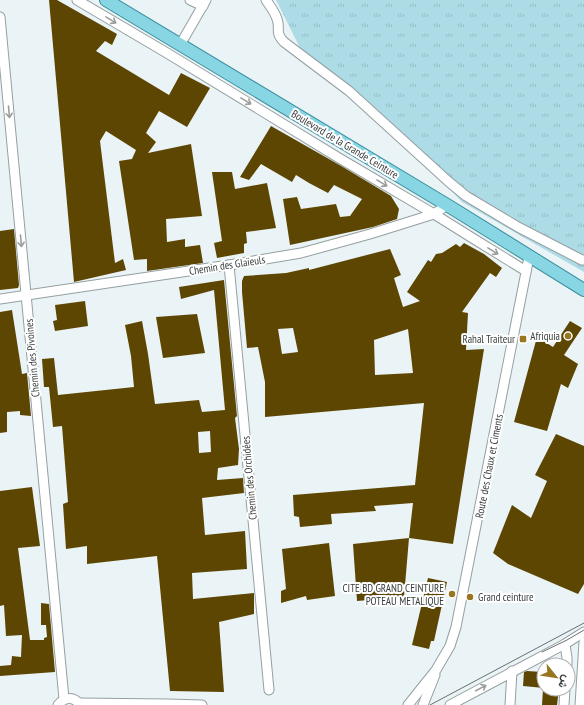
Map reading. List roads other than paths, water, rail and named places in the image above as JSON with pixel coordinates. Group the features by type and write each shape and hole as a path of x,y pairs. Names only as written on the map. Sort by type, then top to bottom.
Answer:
{"main road":[{"name":"Boulevard de la Grande Ceinture","path":"106,0 447,205 584,290"}],"street":[{"path":"77,0 179,60 526,271"},
{"path":"167,53 180,44 204,3 190,0"},
{"path":"266,0 275,13 278,21 279,37 349,91 448,182 466,196 518,227 584,260"},
{"name":"Chemin des Pivoines","path":"0,17 26,295 61,702"},
{"path":"127,30 134,17"},
{"path":"179,60 180,44"},
{"path":"229,91 234,77"},
{"path":"366,174 374,162"},
{"name":"Chemin des Glaïeuls","path":"0,298 229,266 301,253 434,214 447,205"},
{"name":"Route des Chaux et Ciments","path":"408,705 436,670 450,646 456,627 530,257"},
{"name":"Chemin des Orchidées","path":"229,266 269,690"},
{"path":"450,705 565,644 584,632"},
{"path":"580,705 584,642"},
{"path":"565,644 567,657"},
{"name":"Route des Chaux et Ciments","path":"423,705 436,670"},
{"path":"510,705 512,671"},
{"path":"61,702 72,699 79,704 202,705"}],"tram line":[{"path":"430,705 584,623"},
{"path":"542,652 584,630"}],"place":[{"name":"Afriquia","path":"568,336"},
{"name":"Rahal Traiteur","path":"523,339"},
{"name":"CITE BD GRAND CEINTURE POTEAU METALIQUE","path":"452,594"},
{"name":"Grand ceinture","path":"470,597"}]}
